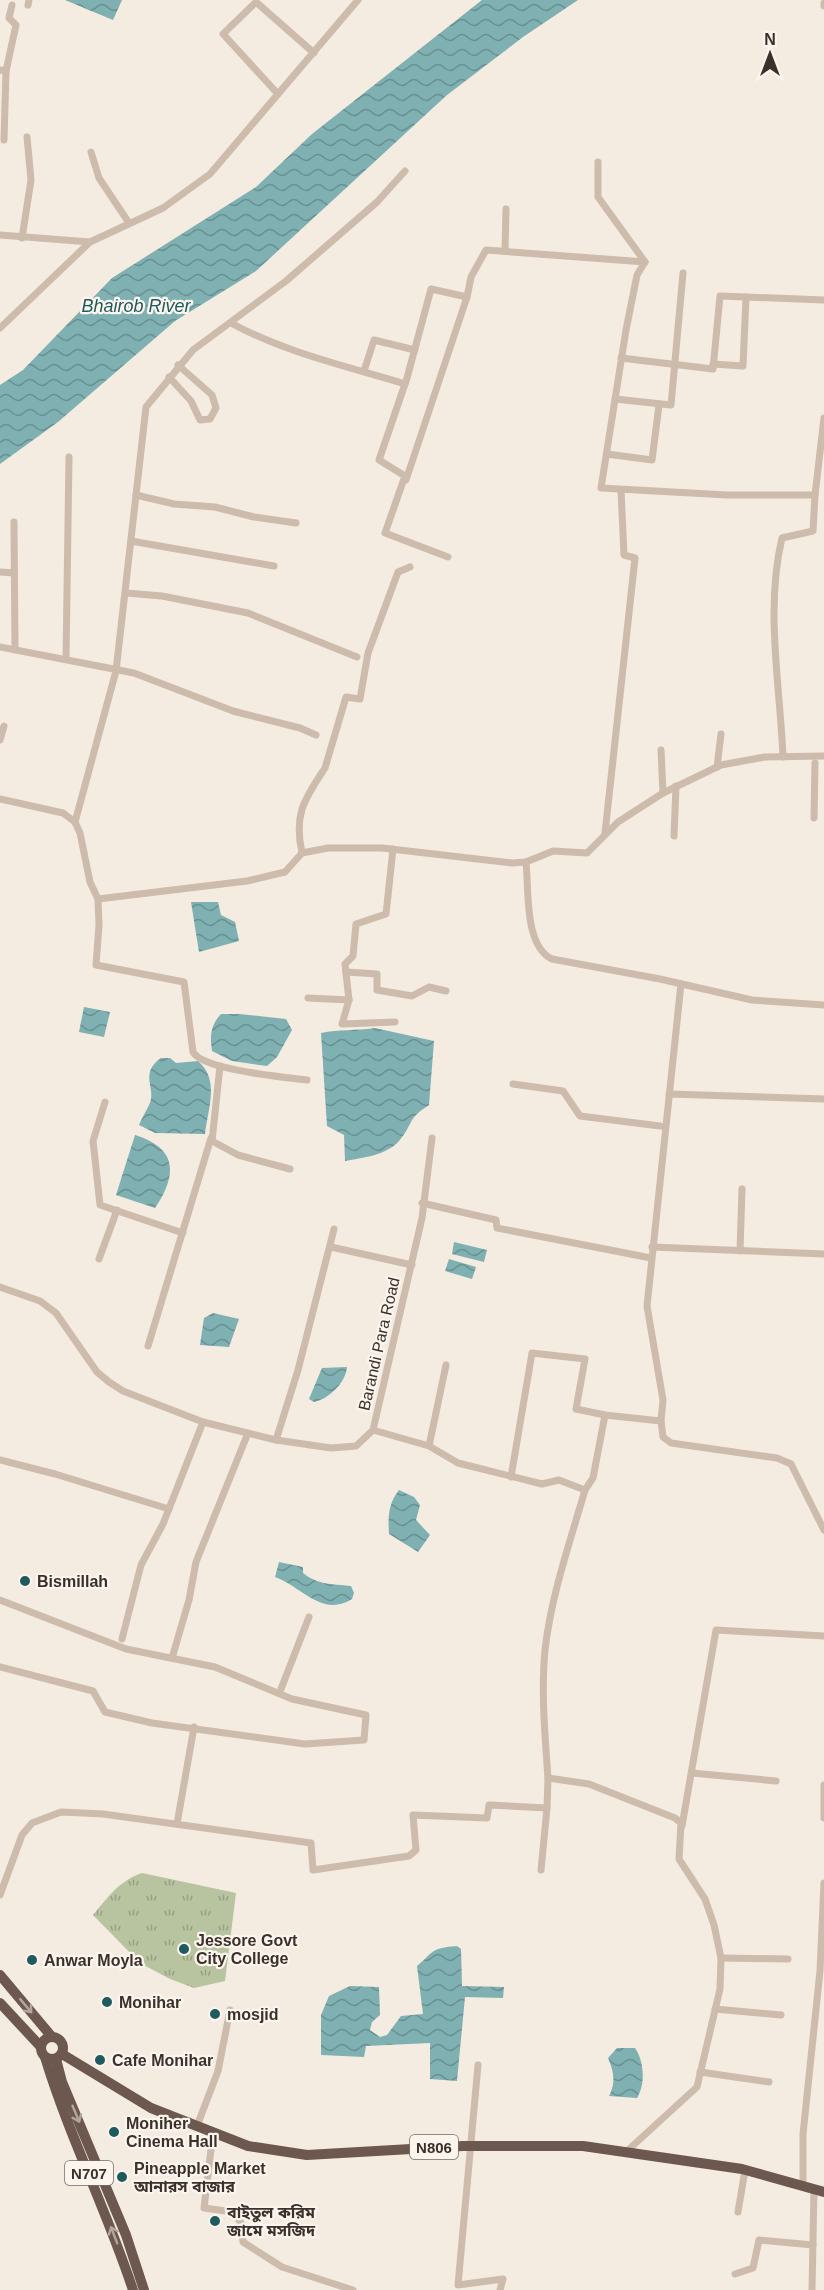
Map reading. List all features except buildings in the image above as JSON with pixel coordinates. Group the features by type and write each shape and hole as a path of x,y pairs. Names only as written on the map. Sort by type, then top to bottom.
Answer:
{"highway":[{"path":"0,1964 0,1976"},
{"name":"N707","path":"0,1976 52,2037 62,2043 51,2054"},
{"name":"N707","path":"0,2003 51,2054 126,2235 144,2290"},
{"path":"51,2054 45,2040 52,2037"},
{"name":"N806","path":"51,2054 151,2108 249,2146 307,2154 469,2146 583,2146 746,2170 813,2189"},
{"name":"N707","path":"51,2054 65,2117 116,2238 133,2290"}],"street":[{"path":"0,328 90,242 163,208 210,174 358,0"},
{"path":"279,94 223,34 257,2 314,53"},
{"path":"4,140 3,71 16,25 9,18 12,6"},
{"path":"22,237 31,180 27,137"},
{"path":"91,152 99,178 129,223"},
{"path":"598,162 598,197 645,262"},
{"path":"75,822 116,671 146,407 178,365 193,350 286,281 361,216 405,171"},
{"path":"505,249 506,209"},
{"path":"0,235 90,242"},
{"path":"448,557 385,533 406,480 467,297 471,277 486,250 505,249 645,262"},
{"path":"645,262 637,274 621,358 601,488 815,495"},
{"path":"615,399 671,405 683,273"},
{"path":"406,480 404,474 379,460 405,384 431,289 467,297"},
{"path":"621,358 713,369 720,296 824,300"},
{"path":"713,364 743,366 746,297"},
{"path":"231,323 262,340 295,352 405,384"},
{"path":"364,371 374,340 415,350"},
{"path":"169,377 191,401 200,420 210,419 216,408 212,395 178,365"},
{"path":"607,454 652,460 659,405"},
{"path":"783,757 773,621 776,563 782,538 813,531 824,418"},
{"path":"66,659 69,457"},
{"path":"605,833 635,558 624,555 621,490"},
{"path":"136,495 174,504 194,504 296,523"},
{"path":"14,522 15,648"},
{"path":"131,541 273,566"},
{"path":"302,854 299,838 303,802 324,770 346,697 360,699 368,653 398,572 410,567"},
{"path":"0,572 14,573"},
{"path":"126,593 162,596 248,613 357,657"},
{"path":"0,647 15,648 134,673 233,711 300,728 316,735"},
{"path":"0,740 4,726"},
{"path":"717,767 721,734"},
{"path":"661,750 663,793"},
{"path":"98,899 247,881 285,872 302,854 328,848 393,849 485,861 526,862 553,850 590,852 605,833 663,793 717,767 765,757 824,756"},
{"path":"814,818 815,763"},
{"path":"674,836 676,786"},
{"path":"0,799 63,813 75,822 80,833 90,882 98,899 96,965 184,982 194,1054 220,1066 307,1080"},
{"path":"393,849 386,914 356,924 353,956 345,964 349,1000 342,1024 395,1023"},
{"path":"526,862 532,933 547,957 752,1000 824,1005"},
{"path":"346,972 376,974 376,990 412,996 429,987 446,991"},
{"path":"681,984 647,1306 663,1400 661,1421 663,1437 671,1443 777,1458 791,1464 824,1530"},
{"path":"308,998 349,1000"},
{"path":"148,1346 211,1138 220,1066"},
{"path":"513,1084 563,1091 580,1116 660,1125"},
{"path":"669,1094 824,1099"},
{"path":"105,1102 93,1141 100,1204 183,1233"},
{"path":"211,1138 238,1155 290,1169"},
{"name":"Barandi Para Road","path":"0,1287 40,1301 56,1313 98,1372 123,1391 170,1407 203,1422 276,1440 331,1448 356,1446 374,1430 412,1265 432,1138"},
{"path":"740,1251 742,1189"},
{"path":"422,1203 496,1220 497,1228 651,1258"},
{"path":"99,1259 117,1210"},
{"path":"276,1440 289,1402 331,1247 334,1228"},
{"path":"331,1247 412,1265"},
{"path":"652,1247 824,1254"},
{"path":"511,1477 532,1353 585,1359 576,1409 605,1415 661,1421"},
{"path":"429,1446 446,1365"},
{"path":"541,1870 548,1778 543,1711 546,1649 566,1553 585,1490 593,1478 605,1415"},
{"path":"122,1639 141,1565 169,1509 203,1422"},
{"path":"374,1430 429,1446 458,1463 542,1484 559,1480 585,1490"},
{"path":"172,1658 189,1600 196,1562 248,1433"},
{"path":"0,1460 55,1474 169,1509"},
{"path":"0,1600 126,1649 225,1670 292,1699 366,1716 364,1740 304,1744 152,1723 105,1712 93,1691 0,1667"},
{"path":"281,1689 309,1617"},
{"path":"681,1832 716,1630 824,1636"},
{"path":"177,1824 194,1727"},
{"path":"692,1773 776,1781"},
{"path":"548,1778 589,1784 653,1807 675,1818 681,1824 679,1859 705,1899 722,1958 720,1989 697,2086 627,2151"},
{"path":"824,1785 824,1818"},
{"path":"0,1895 22,1835 32,1823 48,1815 77,1810 311,1843 313,1870 409,1856 416,1850 413,1815 487,1818 489,1805 547,1808"},
{"path":"812,2290 813,2189 803,2134 820,1971 824,1883"},
{"path":"722,1958 788,1959"},
{"path":"715,2009 781,2015"},
{"path":"197,2126 218,2071 231,2010"},
{"path":"478,2065 457,2288 503,2279 500,2290"},
{"path":"700,2072 770,2082"},
{"path":"213,2133 204,2208 233,2212 241,2223 243,2242 282,2267 353,2290"},
{"path":"738,2212 746,2170"},
{"path":"735,2274 753,2268 759,2240 813,2245"}],"green space":[{"path":"142,1873 236,1893 225,1981 194,1988 170,1979 140,1963 93,1915 120,1885"}],"water":[{"path":"65,0 122,0 113,20"},
{"name":"Bhairob River","path":"482,0 578,0 523,37 447,95 256,271 175,321 58,422 0,464 0,385 23,370 112,278 256,187 312,134"},
{"path":"191,902 218,902 221,915 235,922 239,941 199,952"},
{"path":"84,1007 110,1012 104,1037 79,1032"},
{"path":"221,1014 286,1019 292,1030 277,1057 267,1066 232,1061 212,1051 212,1031"},
{"path":"375,1028 434,1041 429,1105 413,1118 404,1135 388,1150 345,1161 344,1135 327,1126 321,1033"},
{"path":"161,1058 170,1058 176,1063 198,1061 205,1069 209,1077 211,1095 205,1134 155,1133 139,1125 150,1103 149,1075 154,1064"},
{"path":"135,1135 159,1147 166,1155 169,1164 170,1173 167,1184 155,1208 116,1195"},
{"path":"454,1242 487,1250 484,1262 452,1254"},
{"path":"449,1259 476,1267 472,1279 445,1271"},
{"path":"213,1313 239,1319 229,1347 200,1345 204,1318"},
{"path":"347,1367 344,1378 331,1394 314,1402 309,1399 322,1368"},
{"path":"399,1490 414,1497 420,1505 416,1520 430,1535 418,1552 389,1534 389,1511"},
{"path":"279,1562 303,1567 303,1573 320,1582 351,1586 354,1593 352,1599 341,1604 321,1603 275,1577"},
{"path":"457,1946 461,1949 462,1986 504,1987 503,1998 465,1997 457,2081 430,2079 430,2043 366,2046 364,2057 321,2055 321,2015 329,1996 350,1986 379,1987 380,2015 372,2022 370,2030 380,2037 387,2035 401,2016 423,2014 417,1966 437,1950"},
{"path":"617,2048 635,2048 638,2053 643,2079 637,2098 609,2096 613,2087 613,2077 608,2058"}],"place":[{"name":"Bismillah","path":"25,1581"},
{"name":"Jessore Govt City College","path":"184,1949"},
{"name":"Anwar Moyla","path":"32,1960"},
{"name":"Monihar","path":"107,2002"},
{"name":"mosjid","path":"215,2014"},
{"name":"Cafe Monihar","path":"100,2060"},
{"name":"Moniher Cinema Hall","path":"114,2132"},
{"name":"Pineapple Market আনারস বাজার","path":"122,2177"},
{"name":"বাইতুল করিম জামে মসজিদ","path":"215,2221"}]}
